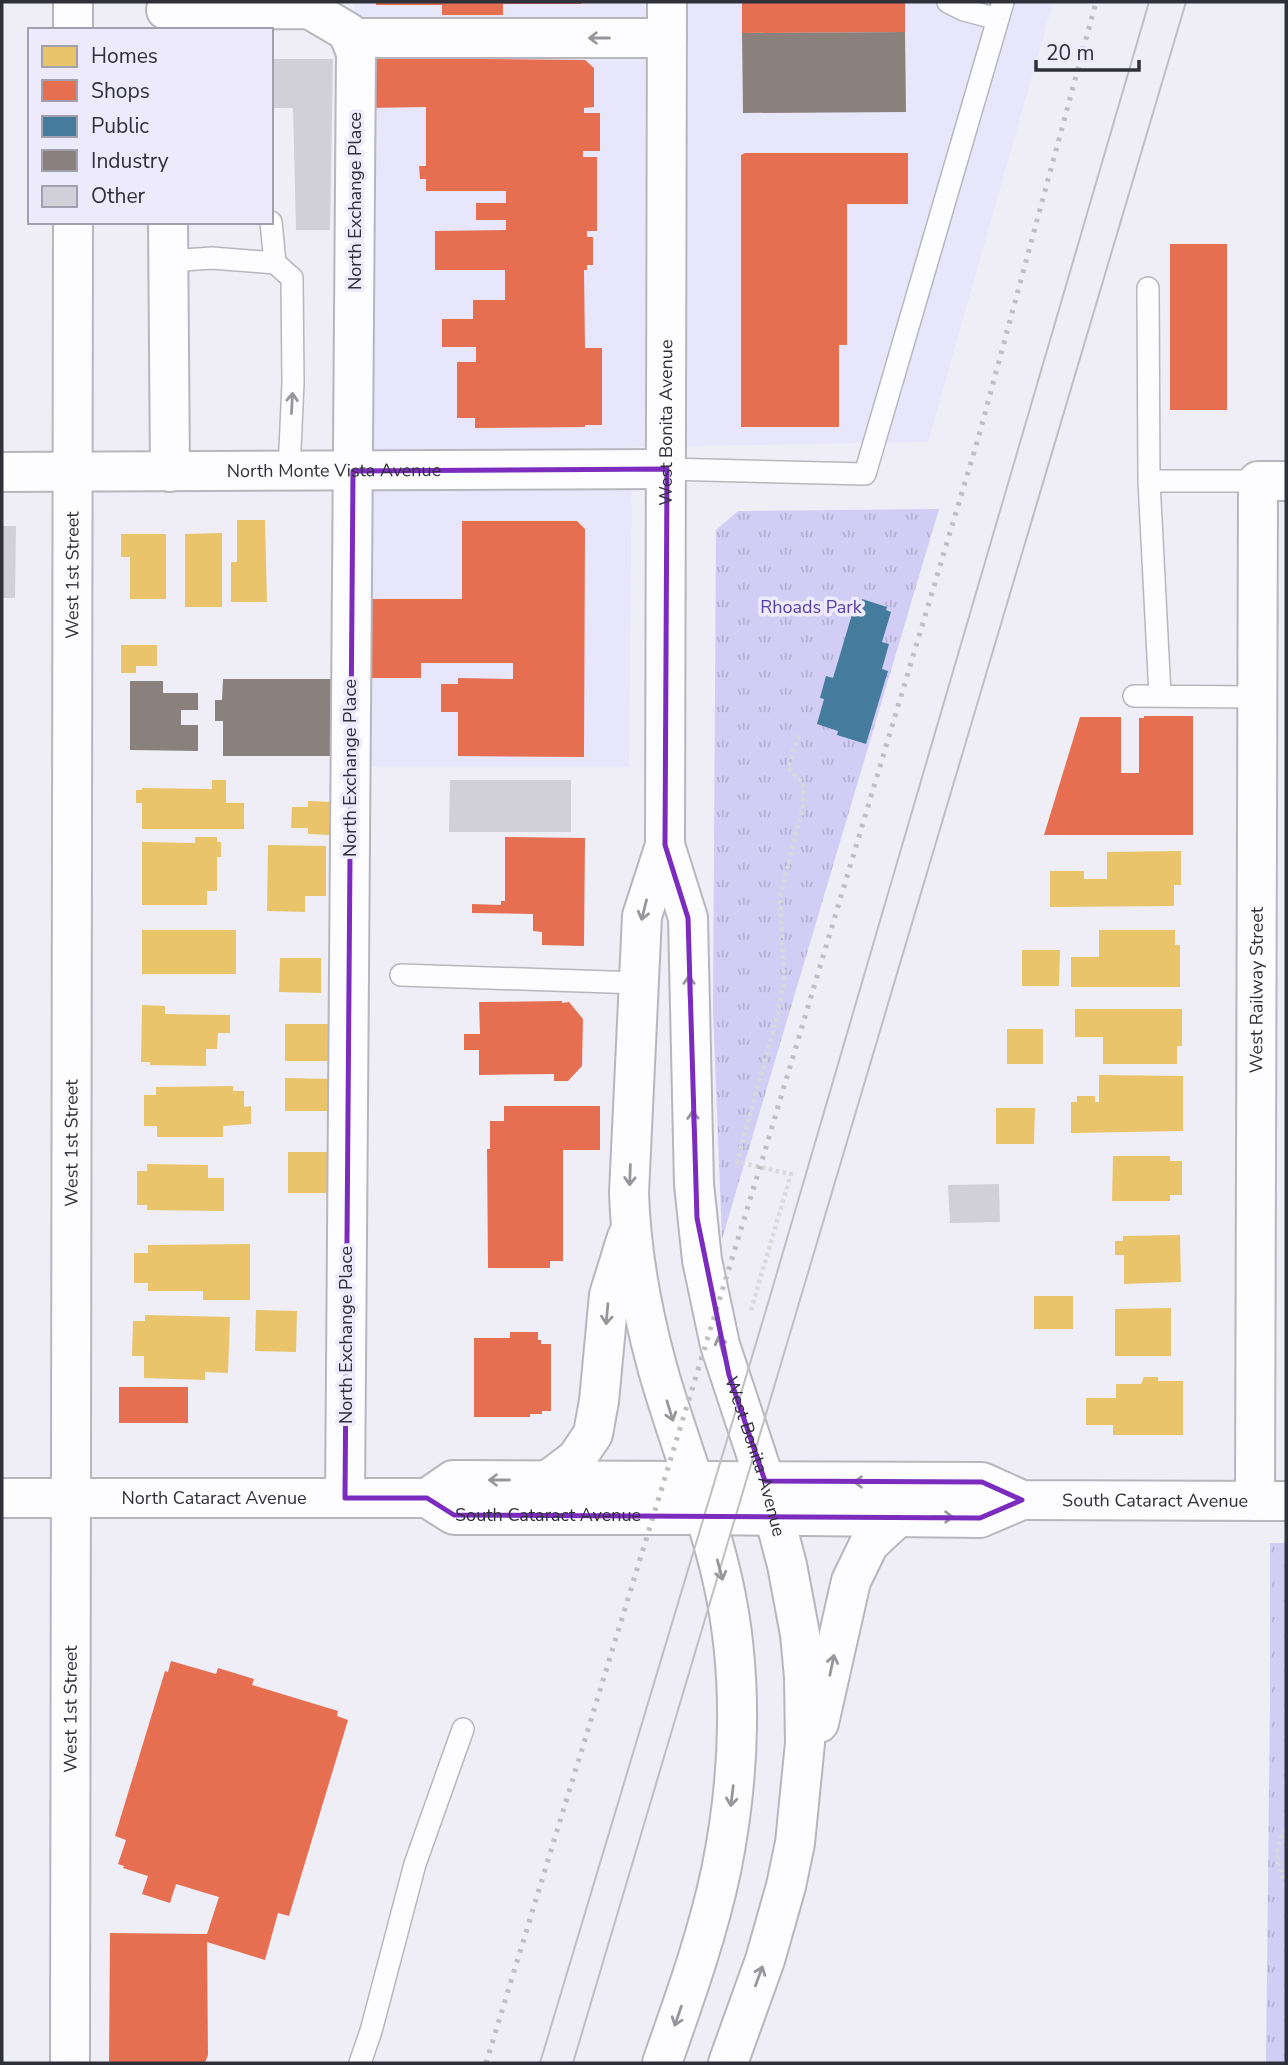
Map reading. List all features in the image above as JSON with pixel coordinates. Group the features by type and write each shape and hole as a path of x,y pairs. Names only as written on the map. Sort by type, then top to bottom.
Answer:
{"street":[{"path":"73,2 73,28"},
{"path":"167,14 308,5 348,32 350,38 667,20"},
{"name":"West Bonita Avenue","path":"662,2063 710,1915 721,1872 735,1772 737,1719 734,1655 723,1583 658,1369 636,1272 630,1224 629,1183 642,916 665,845 667,20"},
{"name":"North Exchange Place","path":"345,1498 356,53 350,38"},
{"name":"West 1st Street","path":"70,2063 73,224"},
{"path":"168,224 170,472"},
{"name":"North Monte Vista Avenue","path":"2,472 667,470"},
{"name":"West Railway Street","path":"1271,1501 1257,696 1272,481"},
{"name":"West Bonita Avenue","path":"665,845 688,918 694,1184 702,1260 720,1345 770,1498 791,1582 802,1656 805,1709 800,1803 786,1886 765,1960 727,2063"},
{"path":"548,1480 576,1459 593,1434 600,1401 609,1295 630,1224"},
{"name":"South Cataract Avenue","path":"699,1498 548,1480 453,1480 427,1498 454,1515 699,1498 770,1498 982,1482 1022,1500"},
{"name":"North Cataract Avenue","path":"2,1498 427,1498"},
{"name":"South Cataract Avenue","path":"770,1498 898,1517 980,1518 1022,1500 1271,1501"},
{"path":"800,1803 851,1581 869,1544 898,1517"}],"lane":[{"path":"667,470 864,474 1000,10 964,9 948,2"},
{"path":"271,224 275,263"},
{"path":"169,261 212,258 275,263 292,278 293,383 289,471"},
{"path":"1148,288 1149,481 1160,695"},
{"path":"1149,481 1272,481"},
{"path":"1134,696 1257,696"},
{"path":"401,975 639,983"},
{"path":"360,2063 415,1864 463,1729"}],"path":[{"path":"748,1319 791,1174 737,1162 775,1026 784,979 780,897 803,806 803,783 788,768 799,733"},
{"path":"1286,1829 1280,1838 1276,1857 1286,1885"}],"highlighted area":[{"path":"667,469 665,845 688,918 697,1218 729,1375 765,1481 982,1482 1022,1500 980,1518 454,1515 427,1498 345,1498 353,471"}],"shaded area":[{"path":"354,2 1053,2 928,442 632,447 629,767 365,767"}],"green space":[{"name":"Rhoads Park","path":"939,509 722,1239 713,1012 716,530 738,511"},
{"path":"1270,1543 1286,1543 1286,2063 1266,2063"}],"building: Homes":[{"path":"237,520 265,520 267,602 231,602 231,562 237,562"},
{"path":"222,533 222,607 185,607 185,534"},
{"path":"121,534 166,534 166,599 130,599 130,557 121,557"},
{"path":"121,645 157,645 157,666 136,666 136,673 121,673"},
{"path":"212,780 226,780 226,803 244,803 244,829 142,829 142,803 136,803 136,790 212,789"},
{"path":"308,801 332,802 330,835 308,834 308,828 291,828 292,807 308,807"},
{"path":"195,837 217,837 217,842 221,842 221,857 217,857 217,891 207,891 207,905 142,905 142,842 195,843"},
{"path":"268,845 326,846 326,896 305,896 305,912 267,911"},
{"path":"1181,851 1181,885 1174,885 1174,906 1050,907 1050,871 1084,871 1084,879 1107,879 1107,852"},
{"path":"142,930 236,930 236,974 142,974"},
{"path":"1099,930 1175,930 1175,945 1180,945 1180,987 1071,987 1071,957 1099,957"},
{"path":"1022,950 1060,950 1059,986 1022,986"},
{"path":"280,958 321,958 321,993 279,992"},
{"path":"142,1005 165,1006 165,1014 230,1015 230,1033 218,1033 217,1049 206,1049 206,1066 150,1065 150,1062 141,1062"},
{"path":"1075,1009 1182,1009 1182,1046 1177,1046 1177,1064 1103,1064 1103,1037 1075,1037"},
{"path":"285,1024 329,1024 329,1061 285,1061"},
{"path":"1007,1029 1043,1029 1043,1064 1007,1064"},
{"path":"1099,1075 1183,1076 1183,1131 1071,1133 1071,1102 1077,1102 1077,1096 1095,1096 1095,1102 1099,1102"},
{"path":"285,1078 333,1079 333,1111 285,1111"},
{"path":"233,1086 233,1091 244,1091 244,1107 251,1106 251,1124 223,1126 223,1137 157,1137 157,1126 144,1126 144,1095 156,1095 156,1087"},
{"path":"996,1108 1035,1108 1034,1144 996,1144"},
{"path":"288,1152 332,1152 332,1193 288,1193"},
{"path":"1113,1156 1170,1156 1170,1161 1182,1161 1182,1195 1170,1195 1170,1201 1112,1201"},
{"path":"147,1164 208,1165 208,1178 224,1178 224,1211 147,1210 147,1205 137,1205 137,1171 147,1171"},
{"path":"1180,1235 1181,1282 1124,1284 1124,1255 1115,1255 1115,1241 1123,1241 1123,1236"},
{"path":"250,1244 250,1300 203,1300 203,1291 148,1291 148,1283 134,1283 134,1253 148,1253 148,1245"},
{"path":"1034,1296 1073,1296 1073,1329 1034,1329"},
{"path":"1171,1308 1171,1356 1115,1356 1115,1309"},
{"path":"256,1310 297,1311 296,1352 255,1351"},
{"path":"145,1315 230,1317 228,1373 205,1372 205,1380 144,1378 144,1356 132,1356 133,1321 145,1321"},
{"path":"1144,1377 1158,1377 1158,1381 1183,1381 1183,1435 1113,1435 1113,1425 1086,1425 1086,1398 1116,1398 1116,1384 1141,1384"}],"building: Shops":[{"path":"376,2 581,4 503,4 503,15 442,15 442,5 376,5"},
{"path":"742,2 905,2 905,32 742,33"},
{"path":"366,58 585,60 594,68 594,107 584,108 584,113 600,113 600,151 583,151 583,157 597,157 597,231 587,231 587,237 593,237 593,265 587,265 587,270 584,270 585,348 602,348 602,425 475,428 475,418 457,418 457,362 476,362 476,347 442,347 442,319 473,319 473,300 505,300 505,270 435,270 435,231 506,230 506,220 476,220 476,203 506,203 506,191 426,191 426,179 420,179 419,166 426,166 426,107 365,108"},
{"path":"908,153 908,204 847,204 847,345 839,345 839,427 741,427 741,155"},
{"path":"1170,244 1227,244 1227,410 1170,410"},
{"path":"462,521 577,521 585,529 584,757 458,756 458,712 441,712 441,684 458,684 458,678 513,679 513,663 421,663 421,678 364,678 364,599 462,599"},
{"path":"1193,716 1193,835 1044,835 1080,717 1121,717 1121,773 1139,773 1139,718"},
{"path":"505,837 585,838 584,946 542,945 542,932 533,931 533,914 472,913 472,904 501,905 501,901 505,901"},
{"path":"479,1002 569,1002 583,1019 582,1066 568,1081 554,1081 554,1074 479,1075 479,1050 464,1050 464,1034 480,1034"},
{"path":"504,1106 600,1106 600,1150 563,1150 563,1261 550,1261 550,1268 488,1268 487,1149 490,1149 490,1121 504,1121"},
{"path":"510,1332 538,1332 541,1344 551,1344 551,1411 530,1414 530,1417 474,1417 474,1338 510,1338"},
{"path":"119,1387 188,1387 188,1423 119,1423"},
{"path":"171,1661 216,1674 218,1668 254,1679 252,1685 338,1711 337,1716 348,1720 289,1916 278,1913 265,1960 207,1942 208,2055 205,2063 109,2063 110,1933 207,1934 219,1897 176,1884 170,1903 142,1894 148,1876 118,1864 126,1840 115,1836 165,1671 168,1672"}],"building: Public":[{"path":"862,599 887,607 886,610 891,612 882,642 889,644 882,669 888,671 866,744 837,735 838,731 817,724 824,699 820,698 826,676 833,678 856,601 861,603"}],"building: Industry":[{"path":"905,32 906,112 743,113 742,33"},
{"path":"223,679 331,679 331,694 334,694 334,756 223,756 223,721 215,721 215,700 222,700"},
{"path":"130,681 163,681 163,693 198,693 198,710 181,710 181,725 198,725 198,751 130,750"}],"building: Other":[{"path":"273,59 333,59 330,230 296,230 293,108 273,108"},
{"path":"2,526 16,526 15,598 2,598"},
{"path":"450,780 571,780 571,832 449,832"},
{"path":"999,1184 1000,1222 950,1223 948,1185"}],"tram line":[{"path":"540,2063 769,1300 1149,2"},
{"path":"573,2063 1186,2"}],"railway":[{"path":"486,2063 760,1167 978,439 1096,2"}]}
